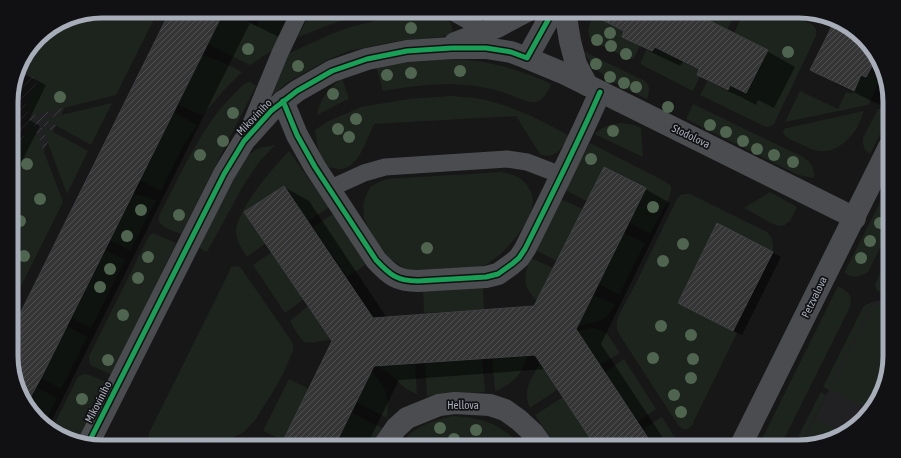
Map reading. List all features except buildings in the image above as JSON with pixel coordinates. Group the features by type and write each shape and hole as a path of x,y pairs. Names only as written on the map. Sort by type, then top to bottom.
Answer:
{"street":[{"path":"483,41 497,27 514,18"},
{"path":"527,58 549,18"},
{"path":"283,102 297,135 315,167 376,260 386,270 398,278 408,281 486,277 498,274 518,258 525,249 582,133 594,89 576,64 566,18"},
{"name":"Mikovíniho","path":"91,439 224,174 244,141 271,111 297,90 332,71 367,59 407,51 470,48 483,41 527,58"},
{"name":"Stodolova","path":"527,58 563,73 855,218"},
{"name":"Petzvalova","path":"743,440 883,160"},
{"name":"Hellova","path":"388,440 396,428 407,418 439,405 455,403 490,405 505,410 533,433 538,440"}],"lane":[{"path":"244,141 280,53 297,18"},
{"path":"464,18 474,24 483,41"},
{"path":"330,189 364,173 385,167 507,158 526,162 562,175"}],"shaded area":[{"path":"97,18 154,18 116,95 36,115 24,109 38,80 23,73 24,70 35,51 60,29 70,24"},
{"path":"221,18 242,18 257,26 261,18 290,18 274,49 250,65 208,44"},
{"path":"308,18 352,18 334,23 298,37"},
{"path":"444,18 451,24 452,32 449,35 441,37 398,41 349,51 327,60 288,82 266,101 289,54 331,34 350,27 383,19"},
{"path":"593,18 606,18 624,31 622,37 640,46 634,58 627,58 592,41 588,29"},
{"path":"704,18 733,18 727,30"},
{"path":"742,18 799,18 813,25 816,29 816,36 774,124 771,126 766,127 700,95 708,80 728,90 730,85 747,93 768,50 734,33"},
{"path":"655,47 699,69 697,74 700,76 693,91 641,64 647,49 652,52"},
{"path":"583,51 645,81 649,87 647,99 603,75 589,61"},
{"path":"202,55 220,61 242,72 223,91 202,116 178,104"},
{"path":"425,59 477,61 515,70 551,84 544,97 536,102 523,100 499,91 470,85 426,85 383,91 376,66"},
{"path":"28,63 82,72 18,204 18,97 24,70"},
{"path":"873,63 880,80 868,105 785,122 800,91 838,109 846,92 852,94 861,75 866,77"},
{"path":"342,78 349,99 317,115 323,98"},
{"path":"250,82 256,86 181,234 161,224 159,222 159,216 180,174 211,121 220,109 243,85"},
{"path":"451,96 470,97 504,105 538,119 569,136 558,152 550,156 546,156 540,154 516,116 374,124 359,156 348,167 338,169 329,167 322,160 317,145 315,130 329,121 361,107 408,99"},
{"path":"112,103 91,145 44,119"},
{"path":"693,104 803,157 809,161 812,166 814,178 798,175 686,119"},
{"path":"878,109 883,109 883,128 870,154 865,150 863,138"},
{"path":"864,111 858,127 852,135 840,146 831,150 813,150 790,140 783,132 785,128"},
{"path":"174,112 197,125 183,146 161,191 140,180"},
{"path":"32,120 63,202 18,292 18,148"},
{"path":"622,123 641,128 643,157 594,134 607,126"},
{"path":"41,125 88,151 67,194"},
{"path":"590,143 671,186 669,198 650,234 629,222 645,188 604,167 587,201 565,190"},
{"path":"275,145 259,162 243,186 207,252 199,248 233,178 248,155 259,148"},
{"path":"289,151 329,207 308,221 284,186 244,212 266,243 247,257 237,238 236,231 238,222 242,212 257,189"},
{"path":"502,172 518,177 524,181 530,190 533,201 527,220 514,240 497,257 481,267 413,273 389,258 374,240 364,218 363,205 367,193 371,186 386,179"},
{"path":"770,192 797,207 790,221 785,225 778,226 744,208"},
{"path":"133,193 156,200 130,251 110,240"},
{"path":"690,194 767,232 772,241 773,252 717,224 678,303 737,333 692,425 685,430 678,425 619,334 617,329 617,321 677,199 680,195"},
{"path":"883,197 883,241 868,272 856,277 844,273"},
{"path":"561,199 583,209 557,261 535,250"},
{"path":"333,214 368,263 347,277 313,227"},
{"path":"153,233 176,243 112,375 92,366 89,356 149,236"},
{"path":"624,233 645,243 619,295 599,284"},
{"path":"105,250 125,260 91,328 72,318"},
{"path":"272,252 304,299 285,313 253,265"},
{"path":"531,258 553,268 537,301 526,286 525,281 526,270"},
{"path":"237,266 241,268 293,345 293,351 283,374 256,419 244,432 229,440 149,440 149,433 231,267"},
{"path":"883,268 883,292 877,291 875,285"},
{"path":"483,286 484,310 424,313 423,290"},
{"path":"838,286 849,294 851,299 850,307 784,440 761,440"},
{"path":"593,295 615,304 610,314 596,322 577,326"},
{"path":"883,300 883,361 879,383 874,393 862,411 845,426 826,436 804,440 873,302"},
{"path":"873,302 829,390 823,387 862,309 865,305"},
{"path":"883,304 883,361 879,383 864,408 831,390 874,305"},
{"path":"308,306 331,340 305,342 299,336 290,321"},
{"path":"67,326 87,337 61,389 41,378"},
{"path":"593,328 603,331 612,340 620,353 600,365 578,331"},
{"path":"528,355 523,368 516,378 508,385 495,391 492,358"},
{"path":"482,358 485,392 427,396 425,363"},
{"path":"624,359 656,409 637,422 605,372"},
{"path":"540,363 558,389 530,408 527,395 529,384"},
{"path":"415,364 417,394 400,384 391,375 378,366"},
{"path":"371,372 384,387 388,404 387,418 356,402"},
{"path":"87,374 108,383 81,437 70,434 54,425 78,377"},
{"path":"289,379 309,389 283,440 263,431"},
{"path":"37,387 57,398 47,419 31,400"},
{"path":"821,392 826,395 804,440 797,440"},
{"path":"563,397 592,440 551,440 535,415"},
{"path":"351,412 382,428 376,440 337,440"},
{"path":"452,416 474,418 499,428 516,440 405,440 414,431 430,423"},
{"path":"662,417 676,440 650,440 643,429"},
{"path":"816,419 838,430 826,436 806,440"}],"cycle path":[{"path":"91,439 224,174 244,141 271,111 297,91 332,71 367,59 407,51 452,48 486,48 511,52 527,58 549,18"},
{"path":"283,101 297,135 315,167 376,260 394,276 405,280 418,281 486,277 498,274 519,258 525,249 554,190 600,92"}]}
